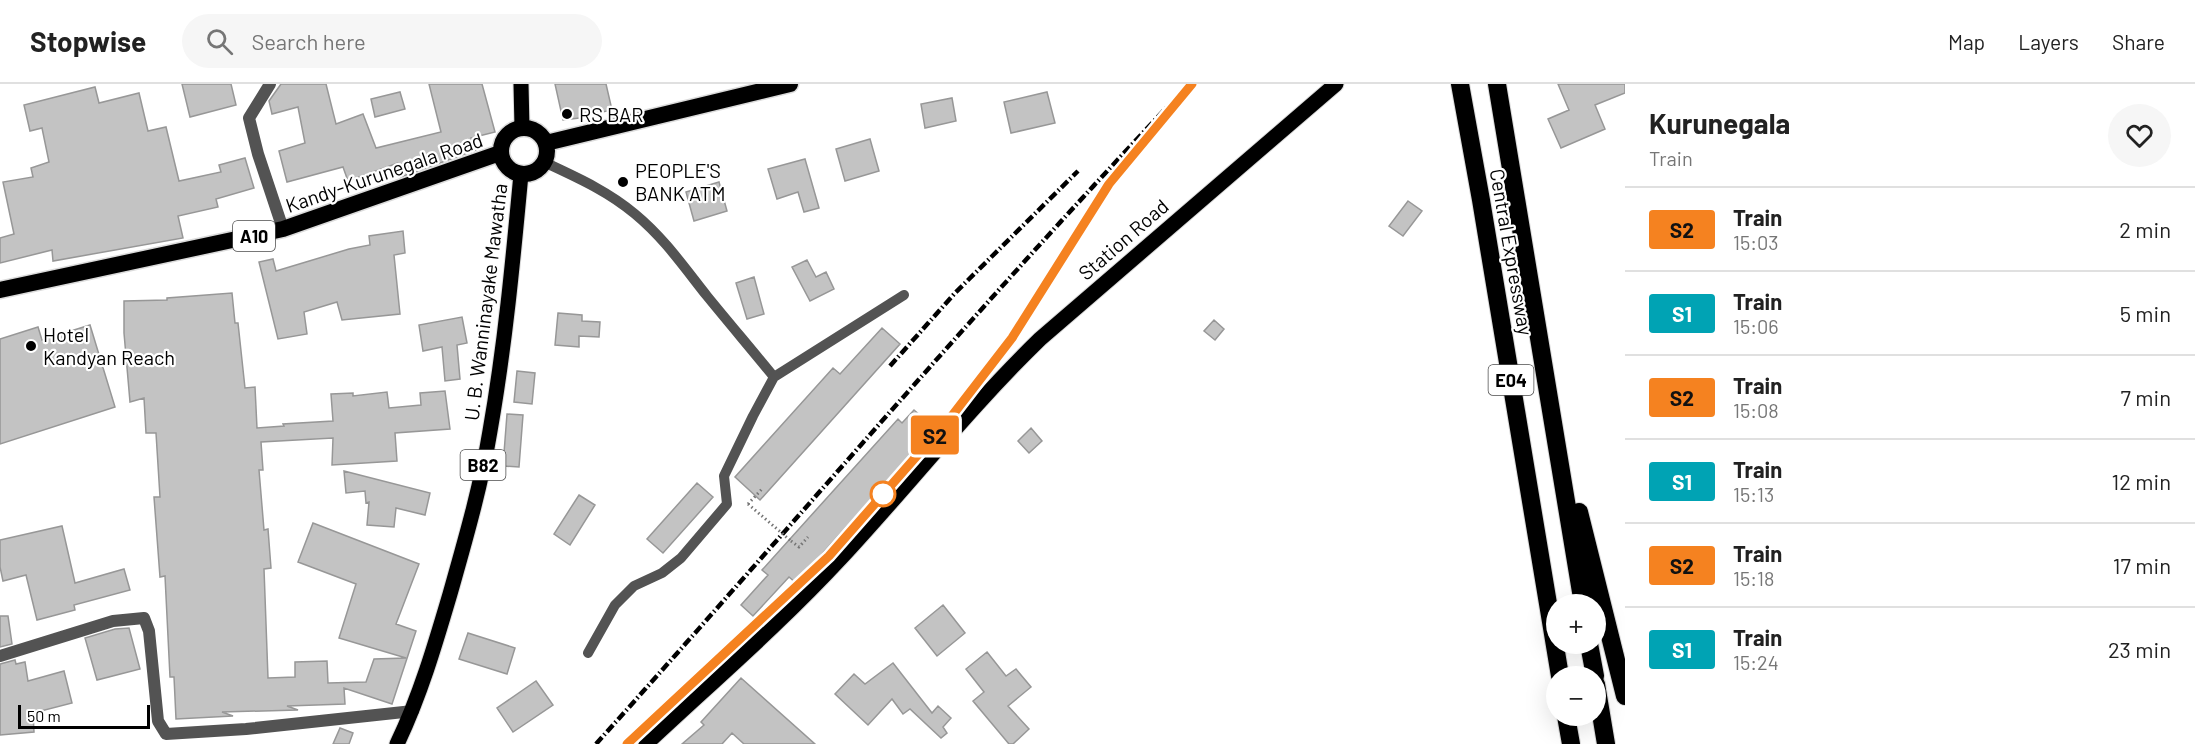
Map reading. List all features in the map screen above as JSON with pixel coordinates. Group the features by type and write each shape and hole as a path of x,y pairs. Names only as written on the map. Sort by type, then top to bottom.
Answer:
{"highway":[{"path":"546,143 790,84"},
{"name":"Central Expressway","path":"1460,84 1557,666"},
{"name":"Central Expressway","path":"1497,84 1581,594"},
{"path":"522,127 537,132 546,143 547,155 535,172 521,174 507,168 500,153 501,143 506,135 522,127"},
{"name":"Kandy-Kurunegala Road","path":"0,290 283,229 500,153"},
{"path":"1547,382 1625,696"},
{"path":"1562,726 1563,744"},
{"path":"1568,726 1571,744"},
{"path":"1603,726 1606,744"}],"main road":[{"path":"521,84 522,127"},
{"name":"Station Road","path":"646,744 773,626 840,559 999,379 1032,346 1336,84"},
{"name":"U. B. Wanninayake Mawatha","path":"397,744 413,711 441,626 469,529 490,434 509,311 521,174"}],"street":[{"path":"270,84 249,118 258,154 283,229"},
{"path":"0,656 113,621 144,618 149,631 158,721 166,734 246,729 413,711"}],"lane":[{"path":"544,162 608,194 654,230 774,377"},
{"path":"588,653 615,605 634,586 662,573 681,558 727,504 724,476 774,377 904,295"}],"path":[{"path":"762,489 748,504 799,548 808,537"}],"building":[{"path":"182,84 231,84 236,105 190,117"},
{"path":"281,84 326,84 336,124 363,114 376,148 441,132 429,84 482,84 495,132 471,138 476,150 401,177 398,163 348,181 343,167 287,182 279,151 305,143 298,107 272,114 269,101"},
{"path":"555,84 606,84 612,110 588,115 588,117 563,120"},
{"path":"1558,84 1625,84 1625,93 1595,105 1605,129 1561,148 1548,119 1569,110"},
{"path":"95,87 99,103 139,93 148,131 166,127 179,181 221,172 219,165 245,158 254,188 216,199 218,207 178,216 183,238 53,261 52,250 0,263 0,238 14,234 3,182 33,177 31,168 49,162 42,128 30,131 24,105"},
{"path":"400,92 405,109 375,117 371,99"},
{"path":"1047,92 1055,123 1011,133 1004,102"},
{"path":"952,98 956,121 925,128 921,104"},
{"path":"870,139 879,171 845,181 836,149"},
{"path":"805,159 819,208 804,212 798,192 777,199 768,169"},
{"path":"719,182 727,211 694,221 686,192"},
{"path":"1408,201 1422,211 1403,236 1389,226"},
{"path":"403,231 405,253 394,255 400,314 342,320 337,302 304,312 307,334 278,339 259,262 273,259 276,271 370,245 369,236"},
{"path":"807,260 816,277 826,272 834,289 810,301 792,267"},
{"path":"754,277 764,314 747,319 736,283"},
{"path":"232,293 235,323 238,323 245,388 255,387 257,428 333,421 331,394 353,393 353,396 387,392 389,408 421,405 420,393 445,391 450,429 395,433 397,461 332,465 333,438 261,442 263,470 259,470 264,530 268,529 271,568 264,569 268,678 295,677 295,662 327,661 328,683 366,682 374,659 406,658 339,638 356,584 298,562 313,523 419,564 396,624 416,631 392,704 344,688 345,704 287,706 298,710 222,712 233,716 176,719 174,677 170,677 165,576 160,577 154,497 160,497 156,433 146,433 144,398 130,402 124,333 124,301 167,300 167,298"},
{"path":"558,313 582,315 582,321 600,322 599,337 579,336 579,347 555,345"},
{"path":"462,317 467,343 457,345 460,379 445,381 442,347 423,351 419,325"},
{"path":"1214,320 1224,329 1215,340 1204,331"},
{"path":"90,325 115,407 0,444 0,339 38,327 42,340"},
{"path":"882,328 900,344 760,500 735,477 833,368 840,374"},
{"path":"517,371 535,373 532,404 514,402"},
{"path":"914,410 935,428 796,583 789,577 753,616 741,605 768,575 762,570 898,419 902,423"},
{"path":"507,414 523,415 519,467 503,466"},
{"path":"1031,428 1042,441 1029,453 1018,441"},
{"path":"344,471 430,493 425,515 396,508 394,527 367,525 369,502 366,503 365,491 346,493"},
{"path":"697,483 713,497 663,553 647,539"},
{"path":"579,495 595,505 570,545 554,534"},
{"path":"62,526 75,583 124,569 130,590 74,605 75,610 37,620 26,575 3,581 0,567 0,540"},
{"path":"943,605 965,633 937,656 915,628"},
{"path":"0,616 8,616 12,644 0,647"},
{"path":"129,628 140,669 97,680 85,638 115,629"},
{"path":"468,633 515,648 507,674 459,659"},
{"path":"987,652 1006,676 1016,669 1031,687 1008,706 1029,729 1013,744 1009,744 973,701 984,692 966,669"},
{"path":"15,660 16,664 25,662 28,681 64,671 72,703 33,713 34,732 0,735 0,664"},
{"path":"893,663 932,713 938,706 951,718 943,727 947,733 941,738 910,709 903,714 892,699 868,725 835,694 854,674 865,684"},
{"path":"741,678 815,744 744,744 732,733 722,744 682,744 704,725 701,722"},
{"path":"536,681 553,705 513,732 497,708"},
{"path":"340,728 353,733 349,744 333,744"}],"railway":[{"path":"596,744 1038,246 1189,84"},
{"path":"627,744 829,556 951,417 1012,338 1109,184 1142,147"},
{"path":"890,366 955,293 1078,171"}],"train":[{"name":"S2","path":"627,744 829,556 951,417 1012,338 1109,184 1192,84"}],"place":[{"name":"RS BAR","path":"567,114"},
{"name":"PEOPLE'S BANK ATM","path":"623,182"},
{"name":"Hotel Kandyan Reach","path":"31,346"}]}
